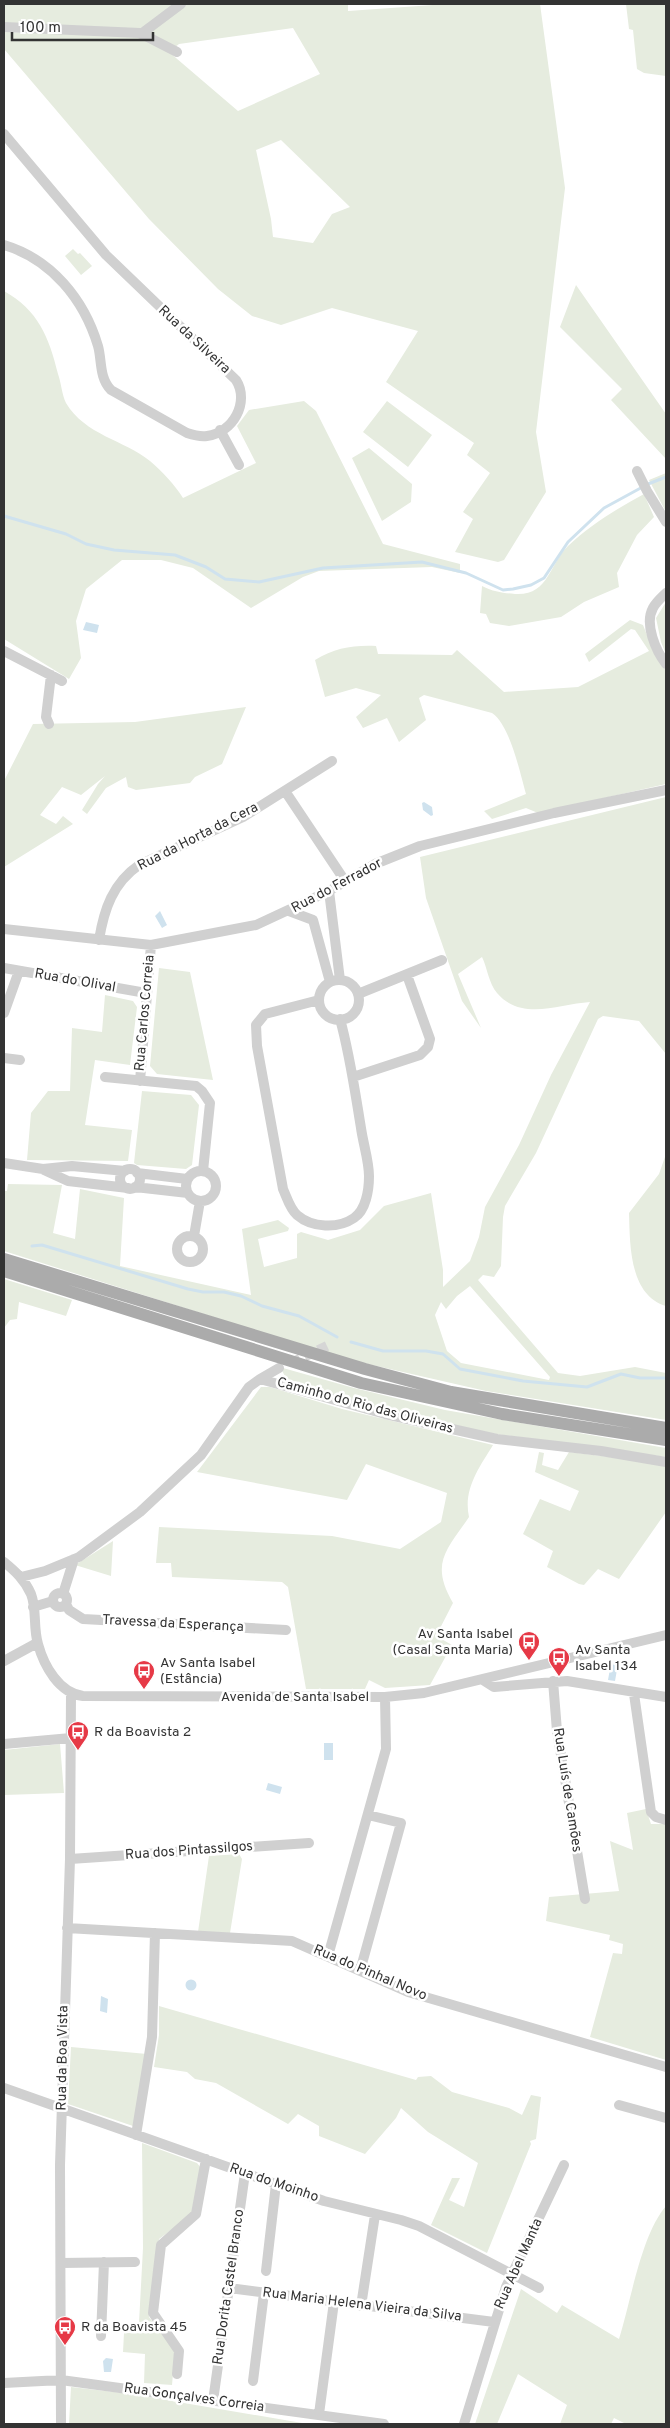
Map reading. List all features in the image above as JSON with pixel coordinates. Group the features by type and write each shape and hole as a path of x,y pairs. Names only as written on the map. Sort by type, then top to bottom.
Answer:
{"main road":[{"path":"4,1259 365,1368 451,1392 666,1428"},
{"path":"4,1271 361,1383 502,1414 666,1440"}],"street":[{"path":"141,34 181,4"},
{"path":"4,27 141,34 177,52"},
{"name":"Rua da Silveira","path":"4,134 106,255 236,380 241,392 240,409 232,422 220,430"},
{"path":"4,245 26,253 45,265 71,292 94,336 104,378 111,390 187,433 207,436 220,430 239,465"},
{"path":"639,474 646,491 666,522"},
{"path":"666,593 653,608 650,616 658,652 666,664"},
{"path":"4,651 62,681"},
{"path":"49,724 46,717 52,675"},
{"name":"Rua da Horta da Cera","path":"99,940 103,915 115,888 127,873 140,865 243,817 332,761"},
{"name":"Rua do Ferrador","path":"4,929 151,945 256,924 310,901 375,864 420,846 554,813 666,790"},
{"path":"285,791 345,881"},
{"path":"329,891 335,981"},
{"path":"310,901 330,909"},
{"path":"310,901 313,920 335,981"},
{"path":"289,911 313,920"},
{"name":"Rua Carlos Correia","path":"140,1081 151,945"},
{"path":"358,994 442,960"},
{"name":"Rua do Olival","path":"4,968 18,972 146,993"},
{"path":"4,1013 18,972"},
{"path":"353,1077 420,1055 428,1047 430,1039 407,975"},
{"path":"335,981 351,984 358,994 359,1000 355,1011 340,1020 323,1012 319,1000 322,989 335,981"},
{"path":"319,1000 265,1014 256,1025 257,1046 283,1189 297,1215 308,1223 322,1226 339,1225 355,1218 364,1205 369,1176 353,1077 340,1020"},
{"path":"4,1058 20,1060"},
{"path":"105,1077 196,1086 210,1103 203,1171"},
{"path":"4,1163 43,1169 68,1167 124,1171 130,1169 137,1173 187,1179"},
{"path":"65,1180 64,1172 68,1167"},
{"path":"43,1169 65,1180 188,1193 200,1201"},
{"path":"124,1171 121,1176 121,1182 132,1188"},
{"path":"188,1193 187,1179 193,1172 203,1171 212,1175 216,1185 209,1198 200,1201"},
{"path":"132,1188 140,1180 137,1173"},
{"path":"194,1236 200,1201"},
{"path":"260,1378 279,1368"},
{"name":"Caminho do Rio das Oliveiras","path":"21,1577 74,1559 140,1512 201,1455 249,1387 260,1378 385,1414 497,1440 600,1451 666,1462"},
{"path":"33,1607 53,1601 57,1594 64,1599 74,1559"},
{"path":"4,1562 21,1577 31,1595 38,1643 55,1679 71,1693"},
{"name":"Travessa da Esperança","path":"64,1599 75,1615 83,1619 286,1630"},
{"name":"Avenida de Santa Isabel","path":"71,1693 105,1697 385,1696 424,1693 666,1635"},
{"path":"4,1662 38,1643"},
{"path":"483,1680 494,1687 553,1681 599,1686 634,1694 666,1697"},
{"name":"Rua Luís de Camões","path":"553,1681 557,1731 585,1899"},
{"name":"Rua da Boa Vista","path":"61,2424 62,2110 70,1859 71,1693"},
{"path":"634,1694 651,1812 656,1817 666,1820"},
{"path":"328,1956 386,1749 385,1696"},
{"path":"4,1744 71,1738"},
{"path":"360,1971 401,1823 368,1815"},
{"name":"Rua dos Pintassilgos","path":"70,1859 309,1843"},
{"name":"Rua do Pinhal Novo","path":"67,1928 292,1941 408,1992 666,2067"},
{"path":"136,2135 152,2037 155,1932"},
{"name":"Rua do Moinho","path":"4,2088 324,2201 419,2226 539,2288"},
{"path":"619,2105 666,2118"},
{"path":"177,2374 179,2350 153,2313 161,2245 196,2214 206,2159"},
{"name":"Rua Abel Manta","path":"464,2424 506,2287 514,2274 564,2165"},
{"name":"Rua Dorita Castel Branco","path":"213,2400 245,2173"},
{"path":"266,2271 276,2184"},
{"path":"361,2306 375,2215"},
{"path":"101,2336 104,2262"},
{"path":"61,2263 135,2262"},
{"name":"Rua Maria Helena Vieira da Silva","path":"229,2288 494,2322"},
{"path":"253,2381 264,2293"},
{"path":"319,2414 334,2302"},
{"name":"Rua Gonçalves Correia","path":"4,2383 61,2380 384,2424"}],"shaded area":[{"path":"4,4 348,4 348,11 447,4 540,4 565,188 536,432 546,492 504,560 498,562 455,552 473,519 463,512 490,473 467,455 474,443 386,382 418,331 332,308 281,325 252,316 218,289 149,219 4,49 4,32 34,33 4,24","holes":["293,28 320,74 238,111 169,52 179,44","281,140 350,207 332,214 313,243 273,237 256,150"]},
{"path":"626,4 666,4 666,76 644,73 637,69 633,30 629,29"},
{"path":"73,249 78,254 80,253 92,266 81,275 65,256"},
{"path":"576,285 666,414 666,459 611,400 622,389 560,327"},
{"path":"4,291 26,307 46,336 66,403 74,414 94,430 150,461 168,478 183,498 256,463 237,426 249,410 304,401 316,411 383,544 460,564 460,573 432,567 319,571 303,577 251,608 193,568 161,560 122,560 86,589 76,621 81,658 69,679 4,639"},
{"path":"387,401 432,435 408,467 363,432"},
{"path":"369,448 412,484 411,502 382,521 352,458"},
{"path":"666,473 666,512 649,480"},
{"path":"644,494 654,517 637,535 617,573 619,587 584,602 561,617 509,626 490,623 486,614 480,613 482,586 498,592 515,594 535,590 547,578 562,553 577,538 604,517"},
{"path":"666,602 666,654 661,642 656,618"},
{"path":"630,620 643,625 653,650 666,671 666,784 538,813 526,808 492,819 484,811 526,794 509,738 498,719 492,713 424,695 419,698 426,720 399,742 387,718 363,728 356,717 381,695 356,688 325,697 315,660 337,650 360,646 376,646 378,654 452,655 457,650 504,692 578,687 649,651 635,630 631,629 589,662 585,654"},
{"path":"246,707 222,764 195,777 190,783 136,790 128,787 126,777 106,788 87,814 82,810 105,776 81,795 62,787 40,815 56,824 63,816 73,824 4,867 4,781 33,724 135,722"},
{"path":"666,797 666,1054 639,1021 603,1016 598,1019 536,1153 505,1206 501,1266 494,1277 483,1275 478,1280 558,1373 580,1376 635,1367 666,1373 666,1420 486,1391 346,1359 4,1251 4,1191 7,1191 8,1184 62,1185 53,1233 75,1239 80,1189 124,1198 120,1266 251,1295 242,1229 278,1220 289,1228 288,1231 258,1239 264,1267 297,1258 297,1234 301,1232 328,1240 360,1230 384,1206 431,1193 443,1270 443,1287 470,1261 479,1237 485,1207 519,1145 551,1075 590,1002 541,1009 518,1007 507,1002 494,989 482,957 458,974 481,1028 462,1001 426,898 420,857","holes":["470,1286 550,1377 549,1380 461,1363 447,1351 435,1315 441,1302 446,1309 457,1296"]},
{"path":"159,968 190,972 213,1080 157,1074 150,1066"},
{"path":"105,995 133,1001 137,1007 130,1065 95,1060 85,1125 132,1130 128,1161 27,1160 31,1113 48,1091 70,1091 72,1028 102,1032"},
{"path":"142,1091 191,1095 199,1105 192,1165 186,1169 137,1165 134,1163"},
{"path":"666,1154 666,1306 654,1300 638,1280 631,1253 629,1213 659,1174"},
{"path":"4,1279 72,1300 66,1316 19,1302 17,1319 10,1320 4,1328"},
{"path":"281,1369 354,1388 445,1410 666,1448 666,1457 496,1434 398,1414 290,1385"},
{"path":"261,1387 270,1387 342,1409 493,1445 473,1479 470,1488 468,1497 469,1517 444,1558 442,1567 443,1577 446,1589 453,1603 436,1636 452,1645 430,1685 385,1688 369,1680 365,1689 306,1689 288,1587 282,1582 172,1577 171,1563 156,1563 159,1527 332,1536 400,1549 441,1522 447,1493 366,1464 347,1500 197,1472"},
{"path":"539,1452 544,1453 542,1465 558,1470 569,1452 666,1464 666,1512 619,1579 598,1569 584,1585 579,1584 547,1567 553,1551 523,1534 540,1499 570,1511 579,1491 535,1472"},
{"path":"113,1541 111,1576 75,1565"},
{"path":"60,1744 64,1793 4,1795 4,1750"},
{"path":"646,1809 651,1824 666,1824 666,2060 590,2037 613,1953 622,1954 623,1944 609,1940 610,1935 546,1921 549,1897 619,1891 610,1841 633,1850 627,1813"},
{"path":"239,1854 242,1859 230,1933 198,1932 209,1856"},
{"path":"159,2006 416,2080 418,2077 431,2076 452,2092 509,2108 522,2115 531,2095 541,2097 536,2139 530,2141 531,2144 487,2253 431,2225 452,2178 460,2178 449,2200 464,2207 478,2163 428,2132 401,2108 396,2118 365,2154 319,2136 319,2126 298,2114 288,2124 216,2083 195,2079 187,2072 154,2067 159,2035"},
{"path":"71,2047 147,2054 133,2126 68,2104"},
{"path":"142,2143 197,2163 201,2168 194,2213 159,2239 149,2317 175,2351 172,2385 144,2383 145,2354 123,2352 124,2333 137,2333 139,2323 143,2248"},
{"path":"666,2206 666,2424 626,2424 614,2418 611,2424 560,2424 567,2405 518,2374 497,2424 475,2424 521,2289 557,2313 562,2305 619,2339 643,2251 657,2218"},
{"path":"71,2387 131,2394 308,2424 69,2424"}],"water":[{"path":"86,622 99,625 97,633 83,630"},
{"path":"424,802 432,807 433,815 431,816 423,810 422,803"},
{"path":"160,911 167,925 162,928 155,916"},
{"path":"611,1663 618,1664 615,1681 608,1680"},
{"path":"324,1743 333,1743 333,1760 324,1760"},
{"path":"268,1783 282,1787 280,1794 266,1790"},
{"path":"189,1980 193,1980 196,1985 195,1989 189,1990 186,1987 186,1983"},
{"path":"101,1996 108,1999 107,2013 100,2011"},
{"path":"106,2358 113,2359 111,2372 104,2372 103,2361"}],"waterway":[{"path":"4,516 66,534 86,544 114,550 175,555 206,567 225,579 259,582 323,568 422,562 466,573 503,590 531,585 544,578 568,542 604,508 648,484 666,477"},
{"path":"32,1246 42,1245 188,1289 203,1292 224,1292 241,1296 262,1306 299,1316 337,1337"},
{"path":"351,1342 383,1351 426,1351 443,1354 460,1369 523,1381 587,1387 621,1374 640,1378 666,1378"}],"tunnel":[{"path":"291,1363 327,1346"}],"place":[{"name":"Av Santa Isabel (Casal Santa Maria)","path":"529,1661"},
{"name":"Av Santa Isabel 134","path":"559,1677"},
{"name":"Av Santa Isabel (Estância)","path":"144,1690"},
{"name":"R da Boavista 2","path":"78,1751"},
{"name":"R da Boavista 45","path":"65,2346"}]}
